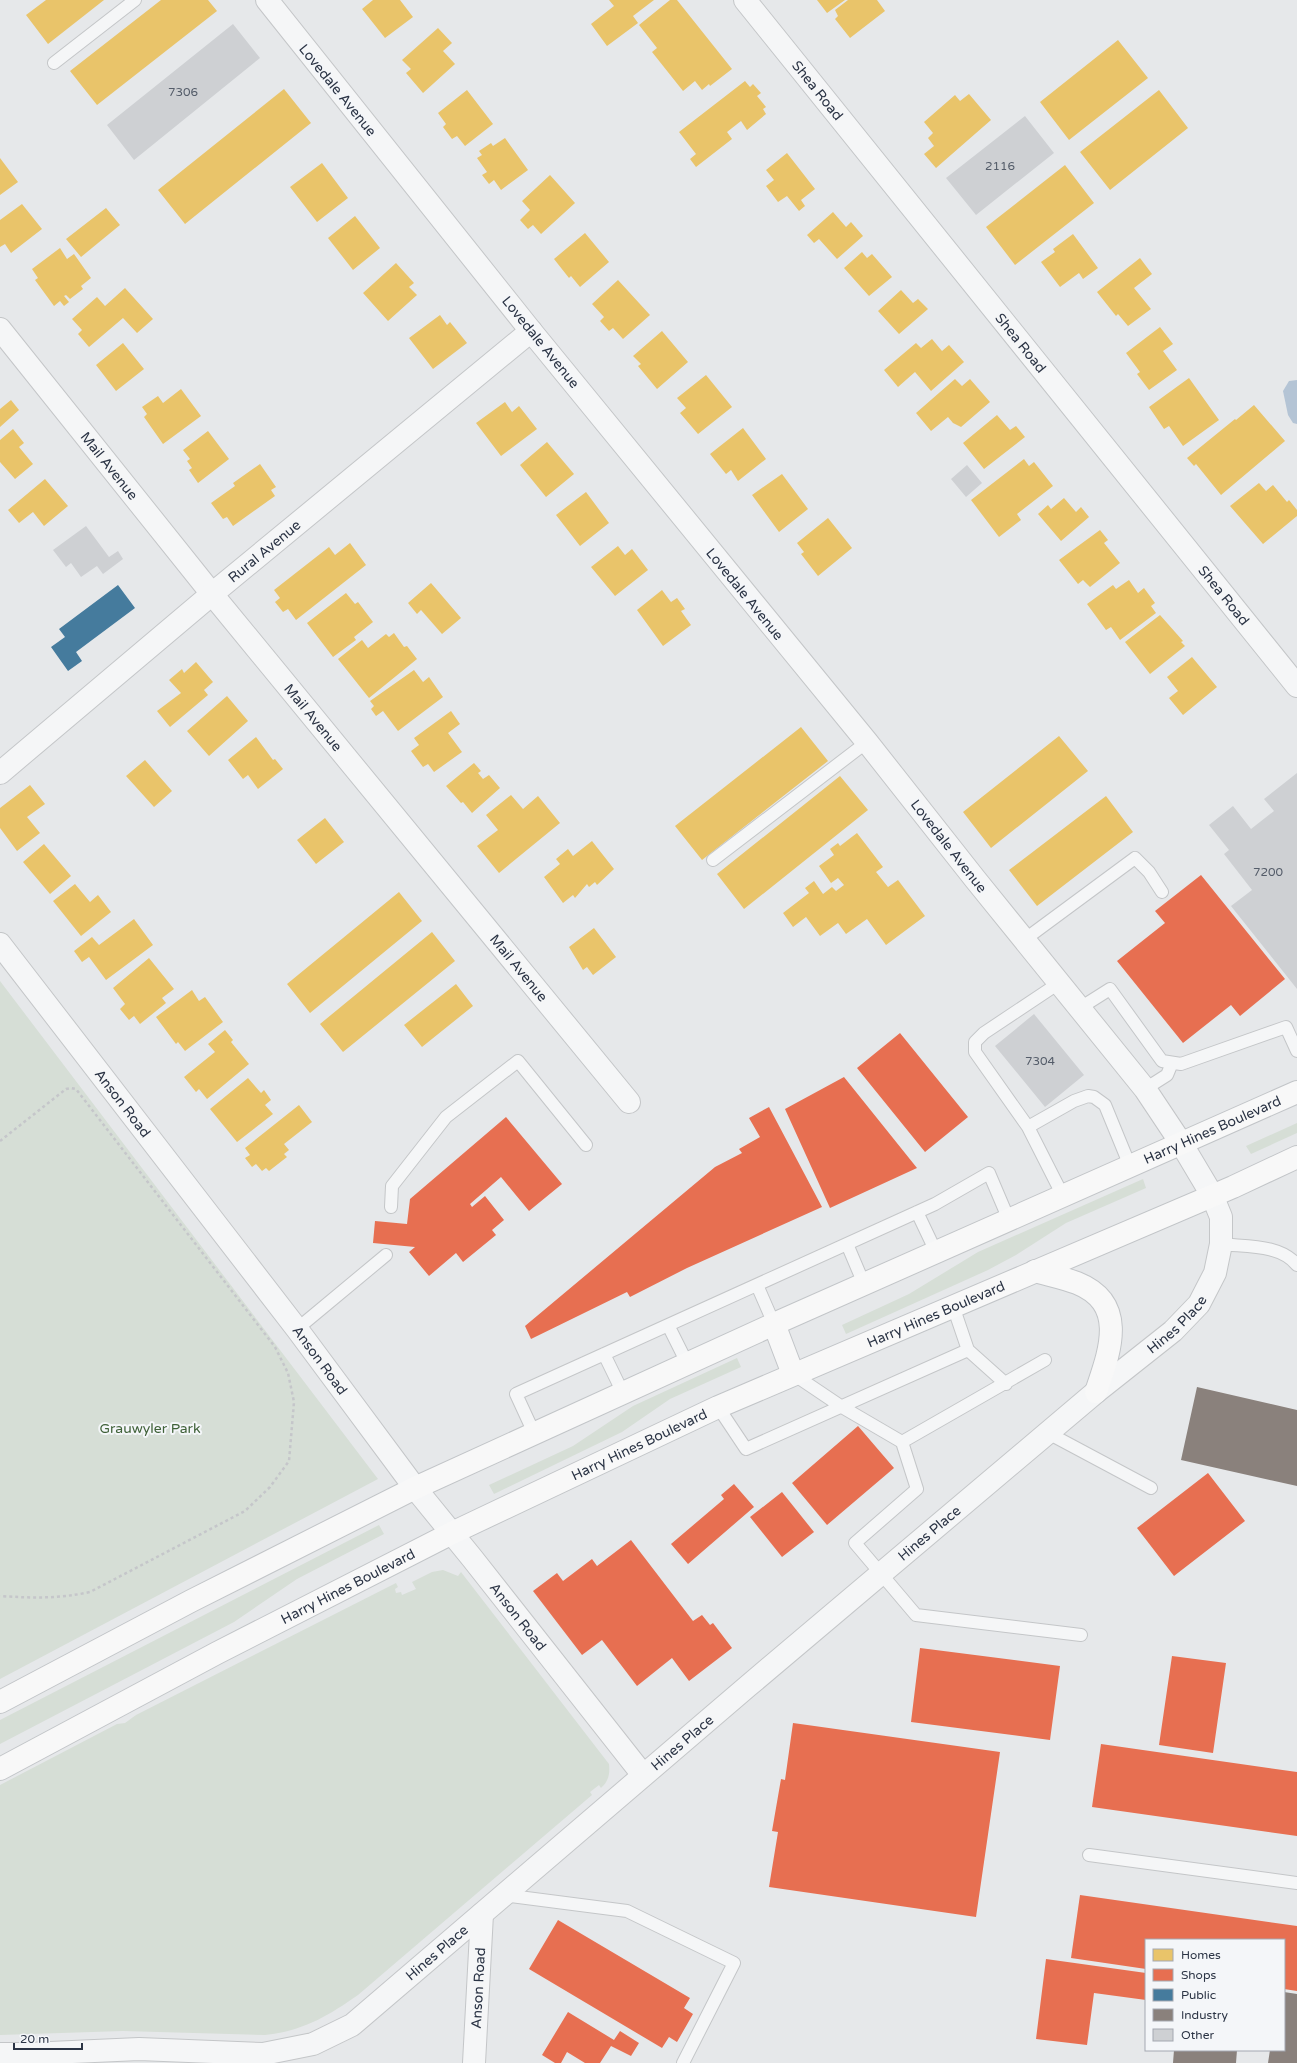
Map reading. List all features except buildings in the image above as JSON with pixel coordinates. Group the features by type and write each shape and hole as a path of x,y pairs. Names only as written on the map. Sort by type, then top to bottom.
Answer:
{"main road":[{"name":"Harry Hines Boulevard","path":"0,1702 191,1601 415,1488 687,1363 1297,1092"},
{"name":"Harry Hines Boulevard","path":"0,1769 217,1653 452,1532 718,1407 1297,1157"},
{"path":"1035,1271 1077,1283 1094,1293 1103,1303 1112,1329 1109,1353 1096,1392"},
{"path":"774,1324 793,1374"}],"street":[{"name":"Lovedale Avenue","path":"267,0 532,332 867,742 1024,940 1145,1089 1182,1143 1212,1195"},
{"name":"Shea Road","path":"745,0 1297,686"},
{"name":"Mail Avenue","path":"0,329 212,594 629,1102"},
{"name":"Rural Avenue","path":"0,773 212,594 532,332"},
{"name":"Anson Road","path":"0,944 296,1329 415,1488 452,1532 643,1775"},
{"name":"Hines Place","path":"0,2054 139,2056 263,2054 313,2044 352,2025 482,1914 502,1894 1096,1392 1173,1331 1199,1304 1215,1274 1221,1244 1221,1217 1212,1195"},
{"name":"Anson Road","path":"474,2063 482,1914"},
{"path":"263,2054 299,2063"}],"lane":[{"path":"54,64 134,0"},
{"path":"713,860 867,742"},
{"path":"1024,940 1135,858 1149,872 1162,892"},
{"path":"1059,983 984,1033 975,1042 975,1052 1028,1126 1063,1196"},
{"path":"1080,1008 1110,989 1162,1061 1172,1063 1181,1064 1286,1027 1297,1051"},
{"path":"391,1206 392,1186 446,1117 518,1061 586,1146"},
{"path":"1145,1089 1167,1075 1172,1063"},
{"path":"1028,1126 1074,1101 1088,1096 1094,1097 1105,1105 1130,1166"},
{"path":"534,1433 516,1394 918,1212 989,1173 1009,1220"},
{"path":"918,1212 936,1252"},
{"path":"846,1244 864,1284"},
{"path":"1221,1244 1270,1249 1291,1258 1297,1265"},
{"path":"296,1329 386,1255"},
{"path":"757,1285 774,1324"},
{"path":"952,1306 968,1350 1006,1384"},
{"path":"668,1325 687,1363"},
{"path":"718,1407 746,1449 968,1350"},
{"path":"604,1354 623,1393"},
{"path":"902,1442 1006,1384 1045,1360"},
{"path":"793,1374 842,1407 902,1442 917,1489 855,1543 916,1615 1081,1635"},
{"path":"1048,1433 1151,1488"},
{"path":"1089,1855 1297,1883"},
{"path":"502,1894 627,1911 734,1963 683,2063"}],"path":[{"path":"0,1140 66,1089 76,1089 275,1347 288,1373 294,1402 289,1461 270,1487 245,1511 90,1592 65,1598 0,1596"}],"green space":[{"name":"Grauwyler Park","path":"0,981 378,1479 0,1679"},
{"path":"1297,1123 1297,1133 1251,1154 1246,1146"},
{"path":"1143,1179 1146,1188 1066,1223 1016,1255 988,1270 846,1334 842,1325 909,1294 978,1252"},
{"path":"737,1358 741,1367 670,1399 622,1432 494,1494 489,1485 573,1446 633,1406"},
{"path":"379,1525 384,1534 297,1579 234,1622 0,1744 0,1720"},
{"path":"443,1570 458,1576 461,1572 609,1764 606,1783 601,1788 599,1785 590,1792 592,1795 358,1995 336,2010 303,2026 279,2033 265,2035 123,2031 0,2035 0,1785 117,1724 125,1723 136,1715 396,1583 398,1587 395,1589 396,1593 401,1592 402,1595 416,1589 412,1582 432,1572"}],"water":[{"path":"1297,380 1297,424 1293,423 1288,415 1283,391 1289,381"}]}
